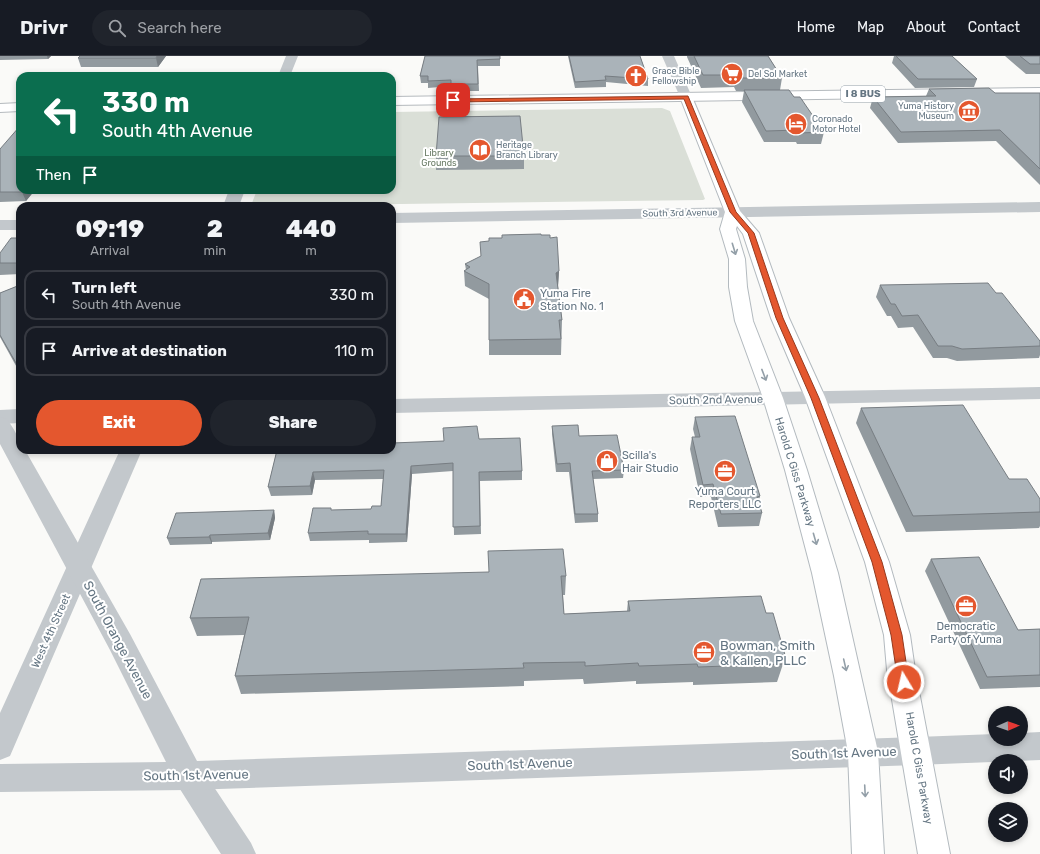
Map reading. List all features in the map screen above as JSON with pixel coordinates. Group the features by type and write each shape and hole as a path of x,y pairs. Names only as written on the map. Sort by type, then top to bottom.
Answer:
{"main road":[{"name":"I 8 BUS","path":"396,101 1040,92"},
{"name":"Harold C Giss Parkway","path":"686,97 733,212 751,233 780,318 815,398 877,562 897,635 901,670 917,751 934,854"},
{"path":"0,108 16,107"},
{"name":"Harold C Giss Parkway","path":"733,212 728,229 737,260 738,287 744,321 773,398 796,470 825,574 863,752 868,854"}],"street":[{"path":"286,72 292,56"},
{"path":"668,56 686,97"},
{"name":"South 3rd Avenue","path":"396,218 1040,207"},
{"path":"0,225 16,225"},
{"name":"South 2nd Avenue","path":"396,406 1040,393"},
{"path":"0,417 16,416"},
{"name":"South Orange Avenue","path":"0,424 16,453"},
{"name":"South Orange Avenue","path":"17,454 120,642 189,776 240,854"},
{"name":"West 4th Street","path":"0,746 129,454"},
{"name":"South 1st Avenue","path":"0,778 189,776 1040,746"}],"green space":[{"name":"Library Grounds","path":"662,108 670,111 705,199 396,204 396,202 252,202 255,194 396,194 396,112"}],"building":[{"path":"80,56 157,56 156,58 78,58"},
{"path":"425,56 500,56 500,59 477,60 478,84 451,84 451,80 428,81 428,76 420,76"},
{"path":"569,56 640,56 648,79 605,76 606,80 575,82"},
{"path":"694,56 768,56 782,78 738,78 736,75 703,75"},
{"path":"896,56 952,56 977,79 918,79"},
{"path":"1020,56 1040,56 1040,64 1030,64"},
{"path":"989,88 995,93 1040,93 1040,169 1000,130 901,132 873,97 936,96 929,89"},
{"path":"744,90 789,90 794,97 800,97 824,132 800,133 798,130 766,131"},
{"name":"Heritage Branch Library","path":"520,116 524,156 436,156 439,117"},
{"path":"16,131 16,192 0,192 0,149"},
{"name":"Yuma Fire Station No. 1","path":"502,235 550,235 550,238 557,237 559,271 556,273 562,320 559,320 561,339 489,340 489,284 464,271 470,267 465,264 481,256 480,242 489,241 489,238 502,238"},
{"path":"11,238 16,238 16,263 0,263 0,253"},
{"path":"988,283 996,293 1002,293 1040,341 1040,346 962,349 952,346 938,346 918,315 902,316 895,304 891,304 880,285"},
{"path":"16,287 16,363 0,335 0,293"},
{"path":"963,405 1009,479 1027,479 1040,499 1040,512 913,516 861,408"},
{"name":"Yuma Court Reporters LLC","path":"735,416 760,496 757,497 762,513 721,514 713,484 703,485 692,437 700,437 695,417"},
{"path":"578,425 579,436 617,435 624,470 592,471 598,514 575,514 570,463 557,464 552,426"},
{"path":"477,426 479,439 520,438 522,471 479,472 480,526 453,527 453,463 411,466 406,534 368,534 368,531 308,533 313,508 331,508 331,510 371,509 372,506 381,506 384,470 313,472 310,486 268,487 276,454 396,454 396,443 444,441 443,428"},
{"path":"274,510 268,533 167,538 176,513"},
{"path":"563,549 566,576 561,576 564,614 630,611 628,601 761,596 766,613 773,613 785,655 781,655 783,664 698,667 697,664 639,666 638,663 585,666 585,662 523,663 524,668 235,676 249,617 190,618 201,579 489,572 488,551"},
{"name":"Democratic Party of Yuma","path":"979,557 1018,630 1040,629 1040,675 987,677 931,559"}],"place":[{"name":"Del Sol Market","path":"732,74"},
{"name":"Grace Bible Fellowship","path":"636,76"},
{"name":"Yuma History Museum","path":"969,111"},
{"name":"Coronado Motor Hotel","path":"796,124"},
{"name":"Heritage Branch Library","path":"480,150"},
{"name":"Yuma Fire Station No. 1","path":"524,299"},
{"name":"Scilla's Hair Studio","path":"607,461"},
{"name":"Yuma Court Reporters LLC","path":"725,471"},
{"name":"Democratic Party of Yuma","path":"966,606"},
{"name":"Bowman, Smith & Kallen, PLLC","path":"704,652"}],"route":[{"path":"453,100 686,97 733,212 751,233 764,276 780,318 815,398 877,562 897,635 904,682"}]}
